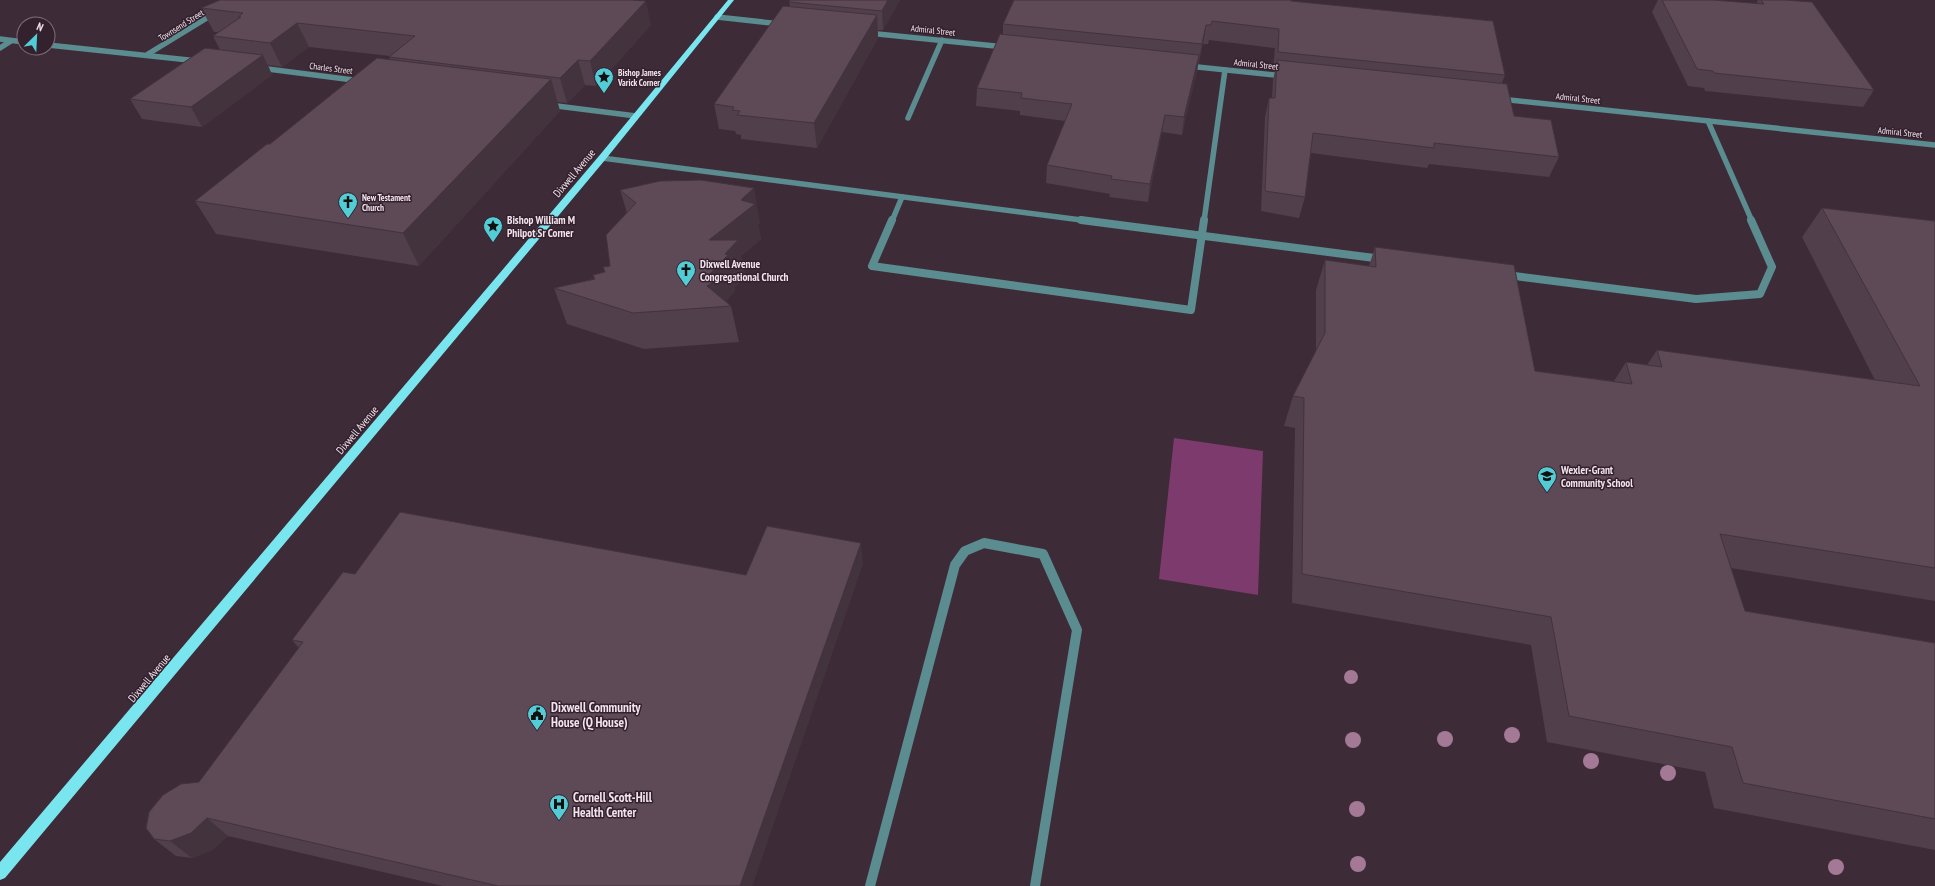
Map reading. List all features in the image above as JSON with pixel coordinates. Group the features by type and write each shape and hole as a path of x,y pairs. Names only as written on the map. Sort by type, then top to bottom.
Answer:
{"main road":[{"name":"Dixwell Avenue","path":"0,874 602,158 731,0"}],"street":[{"name":"Townsend Street","path":"148,54 219,11"},
{"path":"717,17 788,24"},
{"name":"Admiral Street","path":"858,32 1013,48"},
{"path":"0,40 16,41"},
{"path":"908,118 942,40"},
{"path":"0,48 11,41"},
{"path":"56,45 148,54 206,62"},
{"name":"Admiral Street","path":"1178,65 1288,77"},
{"name":"Charles Street","path":"254,67 364,81"},
{"path":"902,197 872,266 1191,310 1203,236 1225,70"},
{"name":"Admiral Street","path":"1492,98 1935,145"},
{"path":"542,104 636,116"},
{"path":"1499,274 1696,299 1760,294 1772,267 1708,121"},
{"path":"602,158 1390,260"},
{"path":"870,886 955,565 965,551 984,543 1043,554 1077,630 1035,886"}],"shaded area":[{"path":"1174,438 1263,451 1258,595 1159,579"}],"building":[{"path":"220,0 646,1 590,61 578,60 560,78 389,57 415,36 297,23 270,43 213,36 241,17 238,17 243,13 201,8"},
{"path":"790,0 888,0 882,11 789,2"},
{"path":"1014,0 1291,0 1493,21 1505,75 1278,52 1279,29 1212,21 1211,25 1206,25 1202,44 1003,24"},
{"path":"1662,0 1713,0 1764,4 1761,0 1812,2 1874,90 1714,73 1713,71 1697,69"},
{"path":"783,6 877,15 814,123 737,115 740,111 732,110 734,107 714,104"},
{"path":"1000,34 1199,55 1184,117 1165,115 1150,184 1111,179 1112,176 1047,165 1072,104 1021,98 1022,93 977,88"},
{"path":"205,48 263,55 191,107 130,99"},
{"path":"377,58 551,79 403,233 195,201 267,144 270,144"},
{"path":"1277,60 1507,84 1514,116 1551,120 1559,157 1434,143 1434,148 1313,133 1305,197 1265,191 1269,98 1275,98"},
{"path":"701,180 754,188 741,200 755,204 709,240 738,240 725,254 728,255 707,277 714,282 707,286 731,306 633,313 554,288 595,279 593,275 605,272 603,267 610,266 606,235 636,203 620,190 660,181"},
{"path":"1822,208 1935,221 1935,568 1720,534 1745,611 1935,643 1935,819 1743,783 1732,747 1569,716 1551,617 1302,574 1304,398 1293,396 1325,333 1325,260 1376,267 1375,247 1514,265 1535,371 1632,384 1626,362 1662,367 1657,350 1920,386"},
{"name":"Dixwell Community House (Q House)","path":"400,512 746,575 767,526 861,543 740,886 498,886 207,818 191,833 170,841 154,839 146,828 149,812 163,795 181,784 199,782 303,642 292,640 343,572 355,574"}],"place":[{"name":"Bishop James Varick Corner","path":"604,94"},
{"name":"New Testament Church","path":"348,219"},
{"name":"Bishop William M Philpot Sr Corner","path":"493,243"},
{"name":"Dixwell Avenue Congregational Church","path":"686,287"},
{"name":"Wexler-Grant Community School","path":"1547,493"},
{"name":"Dixwell Community House (Q House)","path":"537,731"},
{"name":"Cornell Scott-Hill Health Center","path":"559,821"}]}
